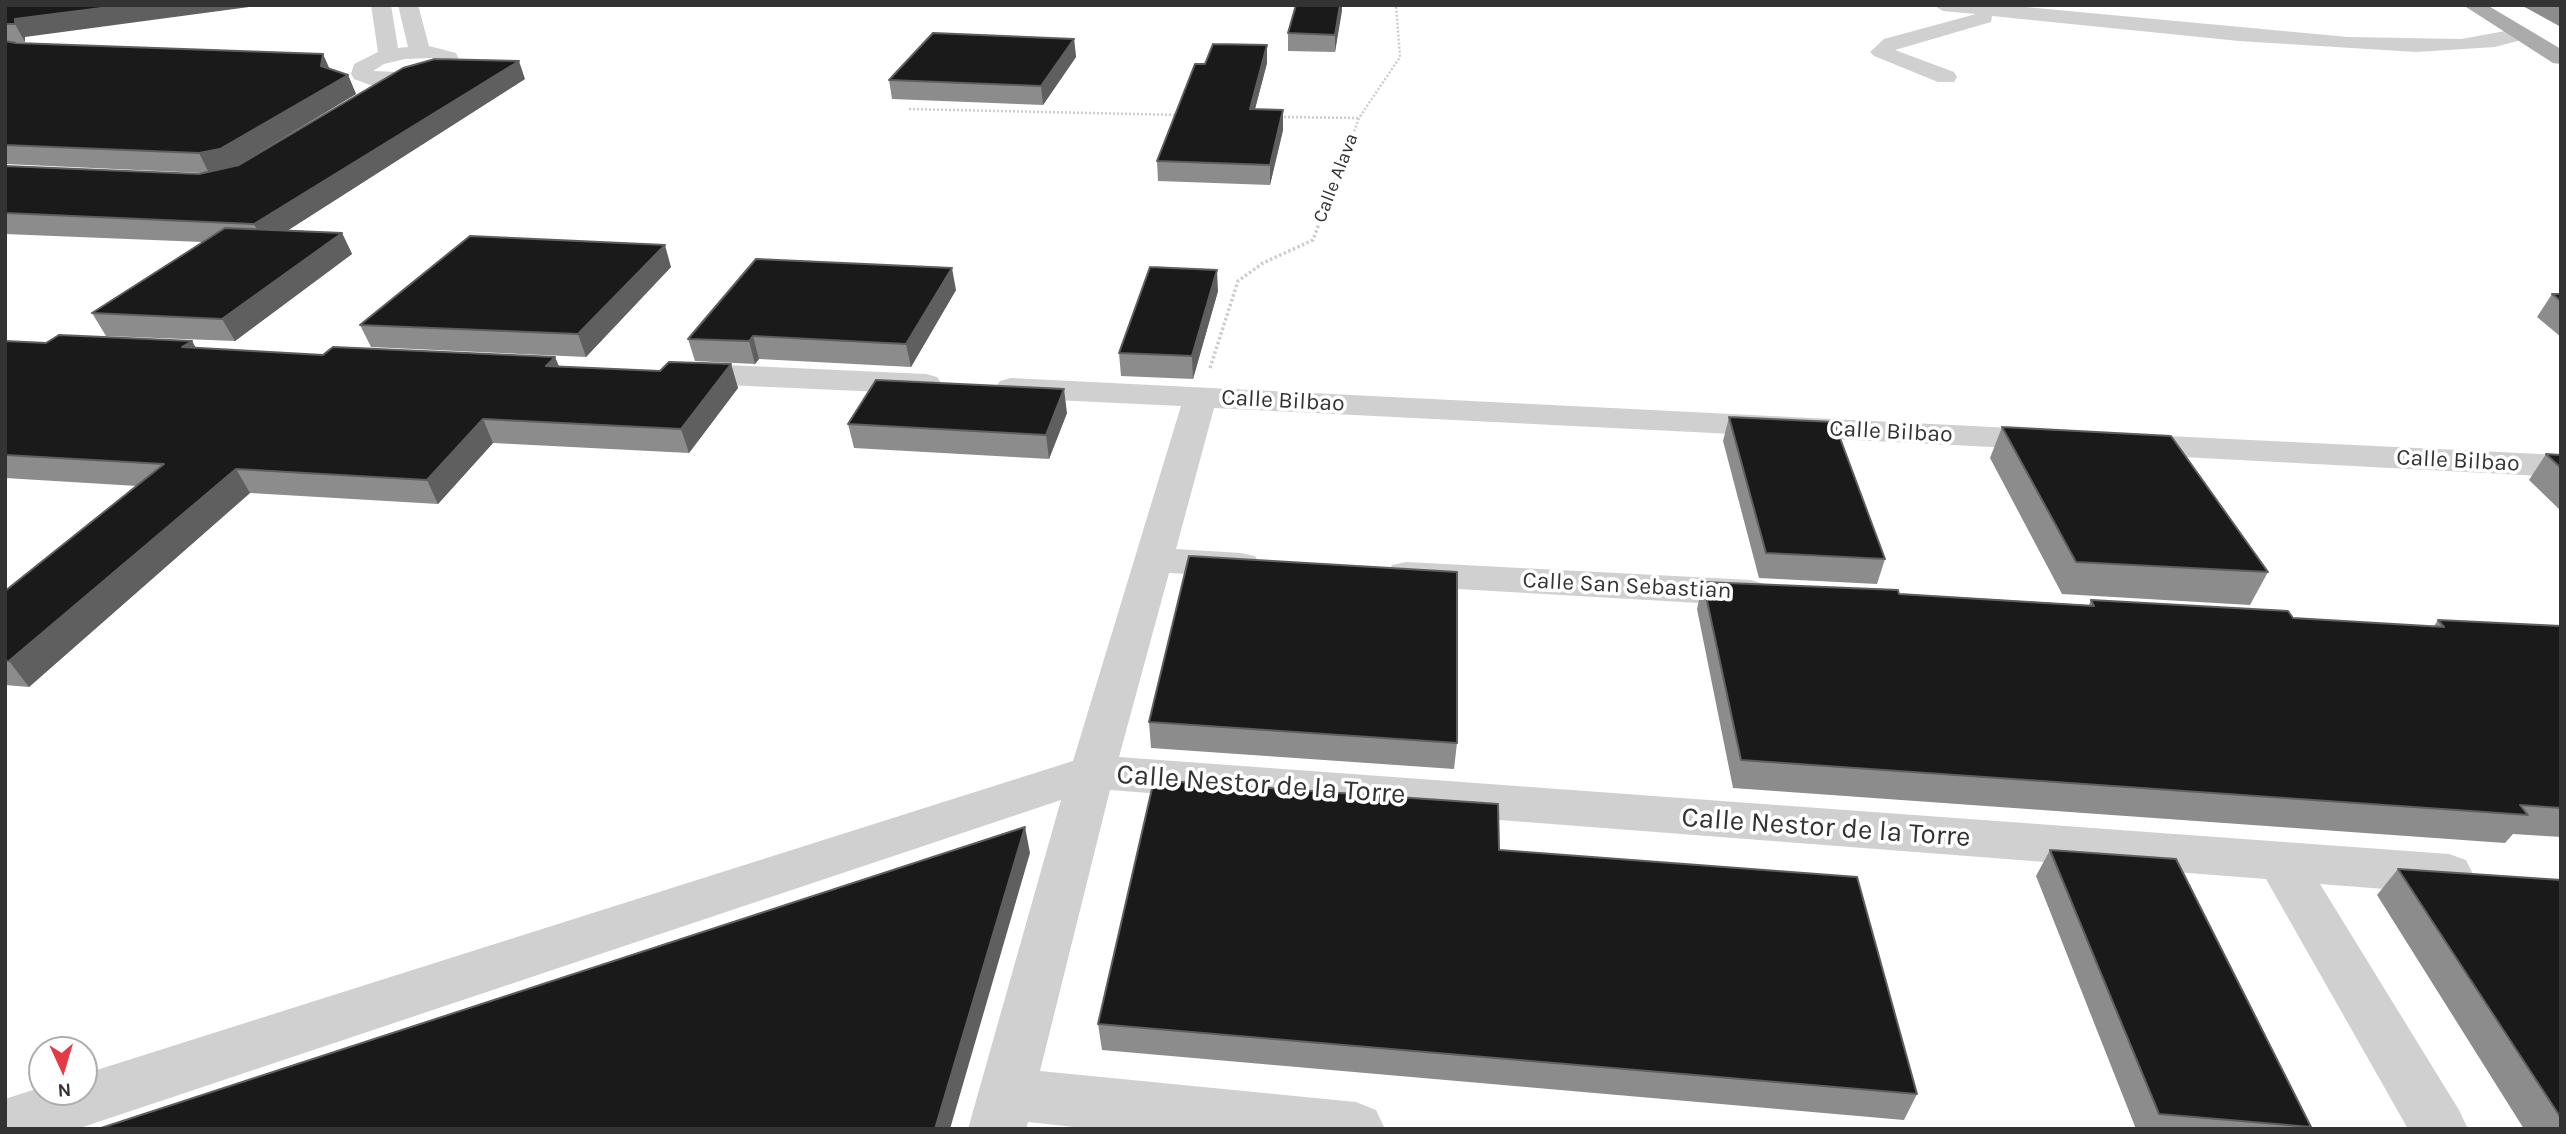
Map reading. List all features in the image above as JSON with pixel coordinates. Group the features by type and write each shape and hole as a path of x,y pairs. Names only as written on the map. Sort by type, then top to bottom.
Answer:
{"main road":[{"path":"2473,5 2559,52"},
{"path":"2491,5 2559,52"}],"street":[{"path":"381,5 389,56"},
{"path":"408,5 420,51"},
{"path":"1943,5 2239,35 2402,46 2461,45 2559,52"},
{"path":"1945,77 1881,52 1891,43 2006,12"},
{"path":"2461,45 2522,34"},
{"path":"420,51 444,54 449,57 449,62 432,72 401,79 370,78 362,74 362,69 368,64 389,56 420,51"},
{"path":"342,62 368,64"},
{"path":"362,103 401,79"},
{"name":"Calle Bilbao","path":"659,372 1201,396 2561,466"},
{"path":"1201,396 1092,772 1002,1111 1356,1129"},
{"path":"1154,560 1279,567"},
{"name":"Calle San Sebastian","path":"1377,572 1781,595"},
{"path":"5,1126 1092,772"},
{"name":"Calle Nestor de la Torre","path":"1092,772 2491,877"},
{"path":"2282,863 2439,1129"}],"path":[{"name":"Calle Alava","path":"1201,396 1238,281 1263,263 1312,240 1359,118 1399,57 1396,5"},
{"path":"909,109 1182,115"},
{"path":"1278,117 1359,118"}],"building":[{"path":"5,5 125,5 15,19 15,24 5,24"},
{"path":"1296,5 1340,5 1335,35 1288,33"},
{"path":"933,33 1074,39 1041,86 889,80"},
{"path":"5,41 323,54 321,66 348,75 220,149 199,153 5,145"},
{"path":"1213,44 1267,45 1250,109 1283,110 1270,165 1157,161 1195,64 1205,64"},
{"path":"435,59 519,61 254,224 5,213 5,166 199,174 239,165 403,68"},
{"path":"225,228 342,233 222,319 92,313"},
{"path":"470,236 665,245 578,334 360,325"},
{"path":"756,259 952,268 906,344 753,336 749,341 688,339"},
{"path":"1150,267 1217,270 1192,356 1119,353"},
{"path":"2552,294 2561,294 2561,301"},
{"path":"59,335 192,341 182,347 323,355 333,347 555,357 546,366 660,371 669,362 731,364 681,429 483,419 427,480 236,469 9,661 5,661 5,591 164,464 5,455 5,341 46,343"},
{"path":"876,380 1064,389 1046,435 848,424"},
{"path":"1729,417 1834,422 1885,559 1766,553"},
{"path":"2002,427 2171,436 2268,572 2076,562"},
{"path":"2546,454 2561,455 2561,468"},
{"path":"1189,556 1457,572 1457,743 1149,722"},
{"path":"1703,582 1898,590 1899,594 2094,606 2091,600 2288,611 2293,618 2444,627 2438,620 2561,626 2561,808 2520,805 2528,815 1741,760"},
{"path":"1154,780 1498,804 1499,850 1857,877 1917,1094 1098,1024"},
{"path":"1025,827 935,1129 98,1129"},
{"path":"2050,850 2176,859 2311,1127 2159,1114"},
{"path":"2398,869 2561,880 2561,1118"}]}
